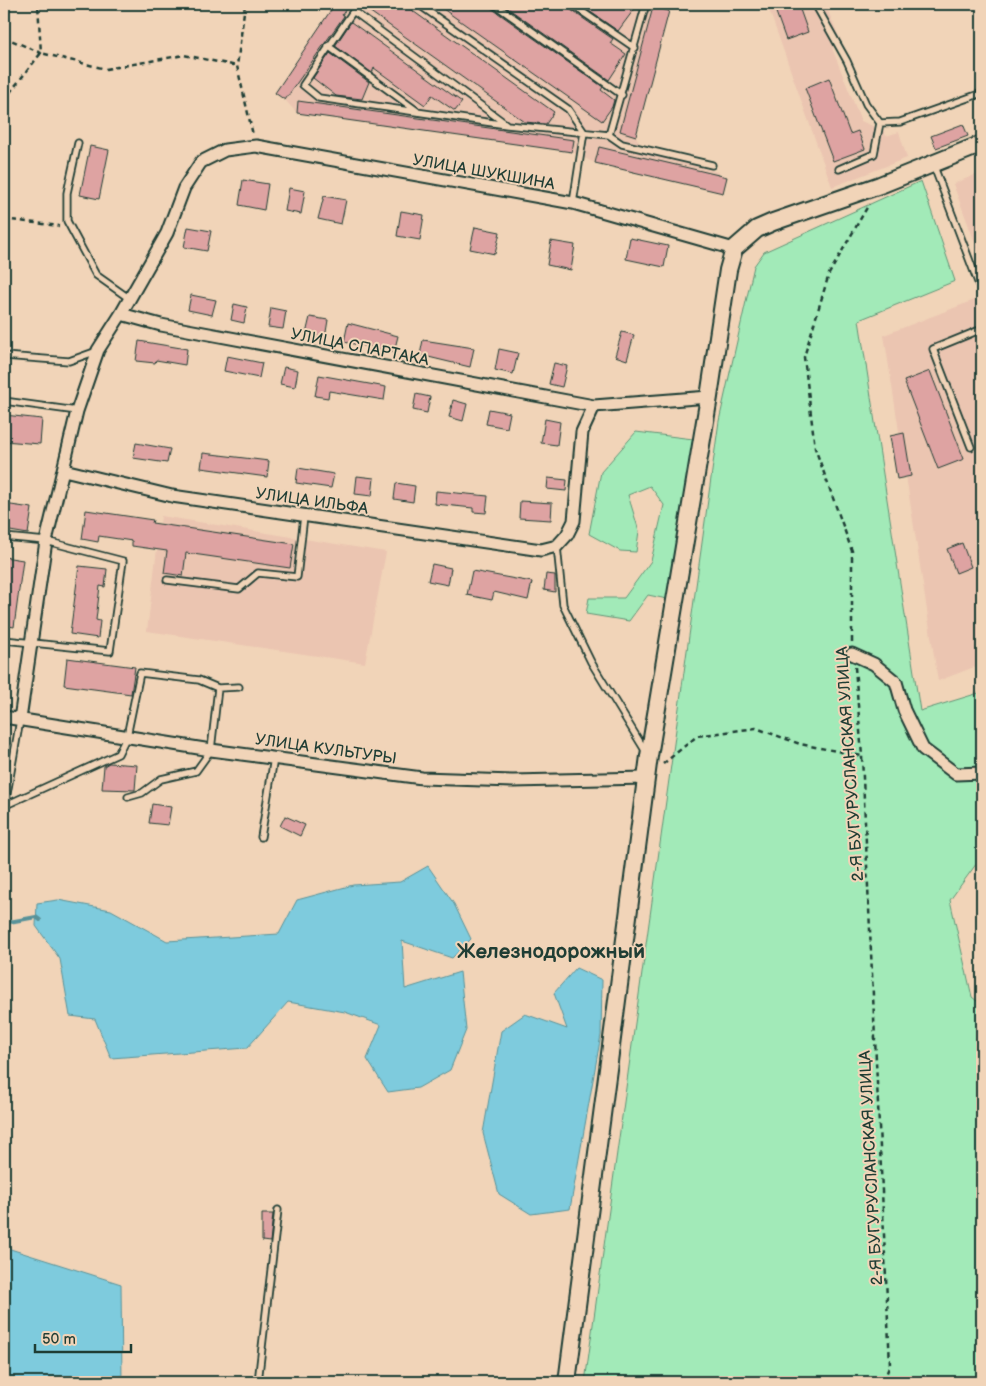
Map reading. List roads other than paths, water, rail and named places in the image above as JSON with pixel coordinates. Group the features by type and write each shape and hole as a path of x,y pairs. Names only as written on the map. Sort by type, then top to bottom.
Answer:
{"street":[{"path":"567,1382 649,756 709,397 728,270 734,249 757,229 880,185 982,144"},
{"name":"УЛИЦА ШУКШИНА","path":"20,719 46,541 64,470 76,411 98,350 130,299 167,233 188,182 201,162 225,150 256,146 573,203 734,249"},
{"name":"УЛИЦА СПАРТАКА","path":"121,314 161,325 594,406 709,397"},
{"path":"557,546 567,535 574,521 582,432 594,406"},
{"name":"УЛИЦА ИЛЬФА","path":"64,470 172,496 528,549 541,550 557,546"},
{"path":"852,654 874,664 896,682 904,710 923,749 956,774 982,773"},
{"name":"УЛИЦА КУЛЬТУРЫ","path":"4,717 211,750 422,778 513,781 646,778"}],"lane":[{"path":"358,4 328,46 303,86 319,98 508,124 609,135 622,144 712,165"},
{"path":"418,4 568,109 584,132 573,203"},
{"path":"494,4 622,95"},
{"path":"571,4 634,48"},
{"path":"609,135 622,95 646,4"},
{"path":"815,4 847,61 866,104 880,123 874,154 839,169"},
{"path":"353,11 508,124"},
{"path":"328,46 418,111"},
{"path":"880,123 900,122 982,92"},
{"path":"78,143 67,192 66,221 96,275 130,299"},
{"path":"932,163 982,293"},
{"path":"971,447 933,349 982,329"},
{"path":"4,356 70,361 98,350"},
{"path":"4,402 76,411"},
{"path":"167,580 239,589 258,573 297,577 304,516"},
{"path":"4,537 46,541 124,560 110,651 4,640"},
{"path":"557,546 563,605 591,662 649,756"},
{"path":"5,808 118,754 126,736 140,673 199,680 218,688 239,687"},
{"path":"128,798 142,793 161,779 196,771 211,750 218,688"},
{"path":"5,808 20,719"},
{"path":"261,837 274,758"},
{"path":"258,1382 278,1210"}],"water":[{"path":"428,866 454,904 471,939 452,958 402,941 405,989 460,972 466,1030 450,1070 418,1088 388,1092 367,1059 381,1025 345,1012 288,1002 247,1048 111,1058 95,1019 70,1016 60,959 36,926 37,903 58,900 111,910 167,941 279,934 297,900 353,885 400,882"},
{"path":"576,968 602,980 601,1035 570,1209 531,1214 499,1194 483,1133 501,1031 525,1014 567,1029 554,993"},
{"path":"4,1247 121,1284 122,1382 4,1382"}],"waterway":[{"path":"4,923 36,917 40,920"}],"railway":[{"path":"4,10 9,4"}],"district":[{"name":"Железнодорожный","path":"551,951"}]}
